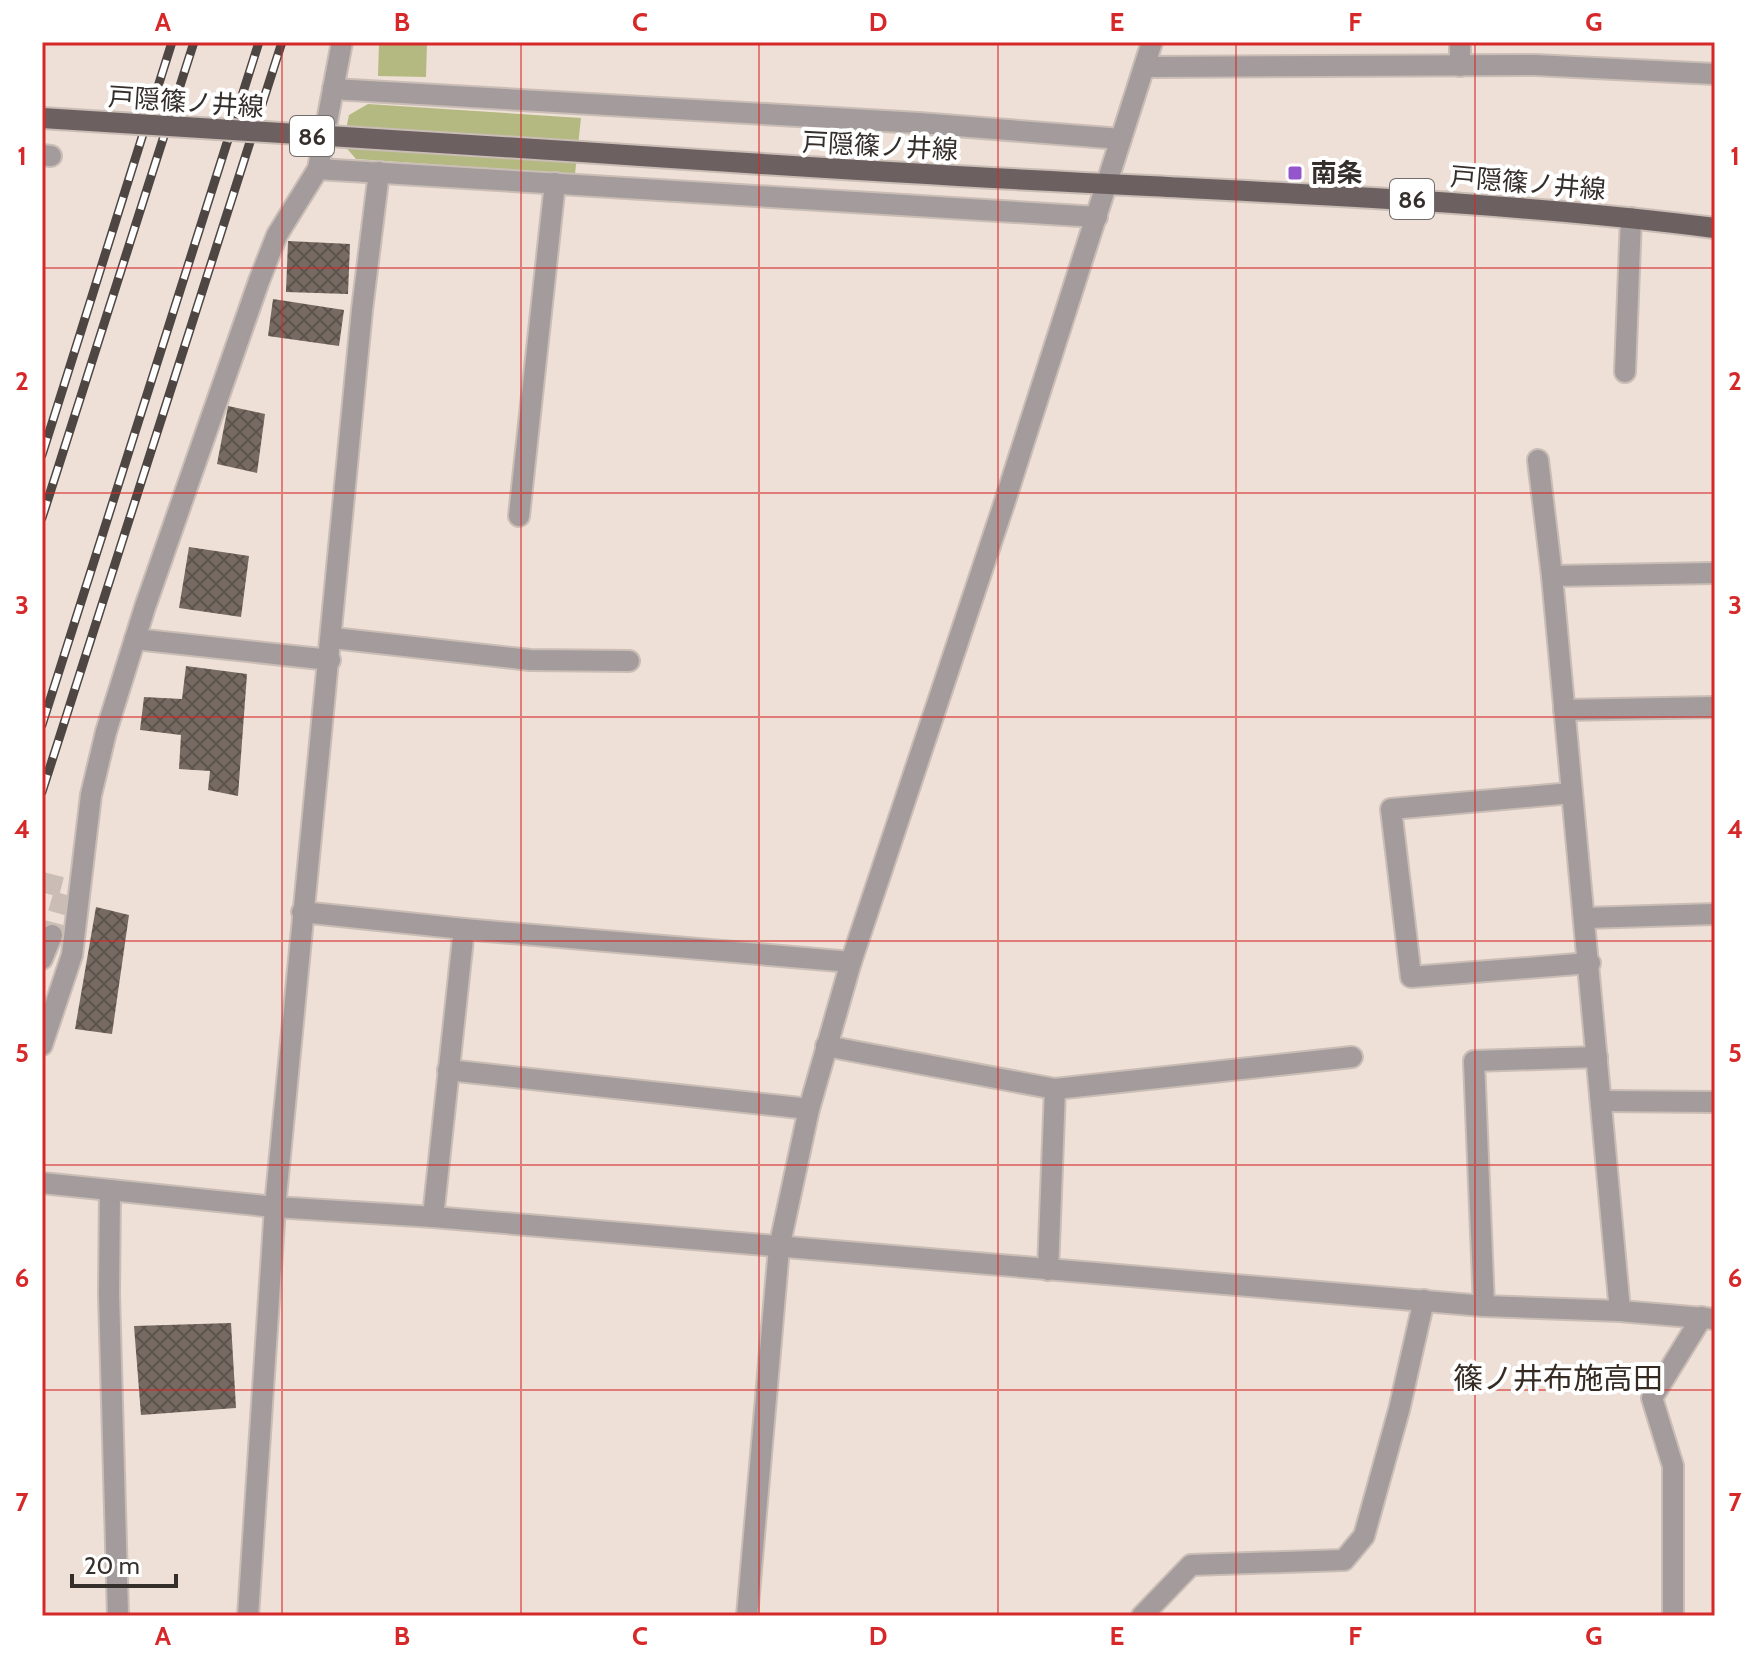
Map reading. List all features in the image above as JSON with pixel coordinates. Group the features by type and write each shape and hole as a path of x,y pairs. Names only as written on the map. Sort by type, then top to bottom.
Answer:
{"main road":[{"name":"戸隠篠ノ井線","path":"42,118 852,171 1330,194 1631,218 1715,228"}],"street":[{"path":"42,1045 72,955 91,795 135,639 272,246 318,169 342,42"},
{"path":"747,1616 779,1248 809,1109 851,962 1152,42"},
{"path":"1460,42 1460,66"},
{"path":"1144,67 1597,67 1715,74"},
{"path":"333,89 919,123 1121,139"},
{"path":"318,169 1097,217"},
{"path":"248,1616 275,1207 302,912 333,638 362,310 379,172"},
{"path":"519,516 555,183"},
{"path":"1625,372 1631,218"},
{"path":"1538,460 1590,963 1620,1311"},
{"path":"1552,576 1715,573"},
{"path":"333,638 530,660 629,661"},
{"path":"135,639 330,660"},
{"path":"1564,710 1715,707"},
{"path":"1571,793 1391,809 1411,977 1590,963"},
{"path":"302,912 851,962"},
{"path":"1585,918 1715,914"},
{"path":"433,1217 464,929"},
{"path":"42,959 52,935"},
{"path":"826,1046 1055,1089 1352,1057"},
{"path":"1484,1306 1474,1061 1597,1057"},
{"path":"448,1070 809,1109"},
{"path":"1048,1270 1055,1089"},
{"path":"1603,1101 1715,1102"},
{"path":"42,1183 275,1207 433,1217 1484,1306 1708,1318"},
{"path":"110,1190 109,1294 118,1616"},
{"path":"1142,1616 1191,1565 1344,1560 1364,1536 1424,1300"},
{"path":"1673,1616 1673,1466 1652,1398 1708,1318"}],"green space":[{"path":"379,42 427,42 426,77 378,76"},
{"path":"368,104 581,118 575,174 356,159 343,144 349,115"}],"building":[{"path":"288,241 350,244 348,294 286,292"},
{"path":"273,299 344,310 339,346 268,336"},
{"path":"228,406 265,414 257,473 217,464"},
{"path":"189,547 249,556 241,617 179,608"},
{"path":"186,666 247,674 238,796 208,790 210,771 179,769 181,735 140,730 144,697 182,699"},
{"path":"96,907 129,915 112,1034 75,1029"},
{"path":"231,1323 236,1408 141,1415 134,1326"}],"tunnel":[{"path":"42,882 65,888 52,935"}],"railway":[{"path":"42,455 172,42"},
{"path":"42,518 194,42"},
{"path":"42,725 259,42"},
{"path":"42,792 282,42"}],"place":[{"name":"南条","path":"1295,173"}],"district":[{"name":"篠ノ井布施高田","path":"1558,1378"}]}
